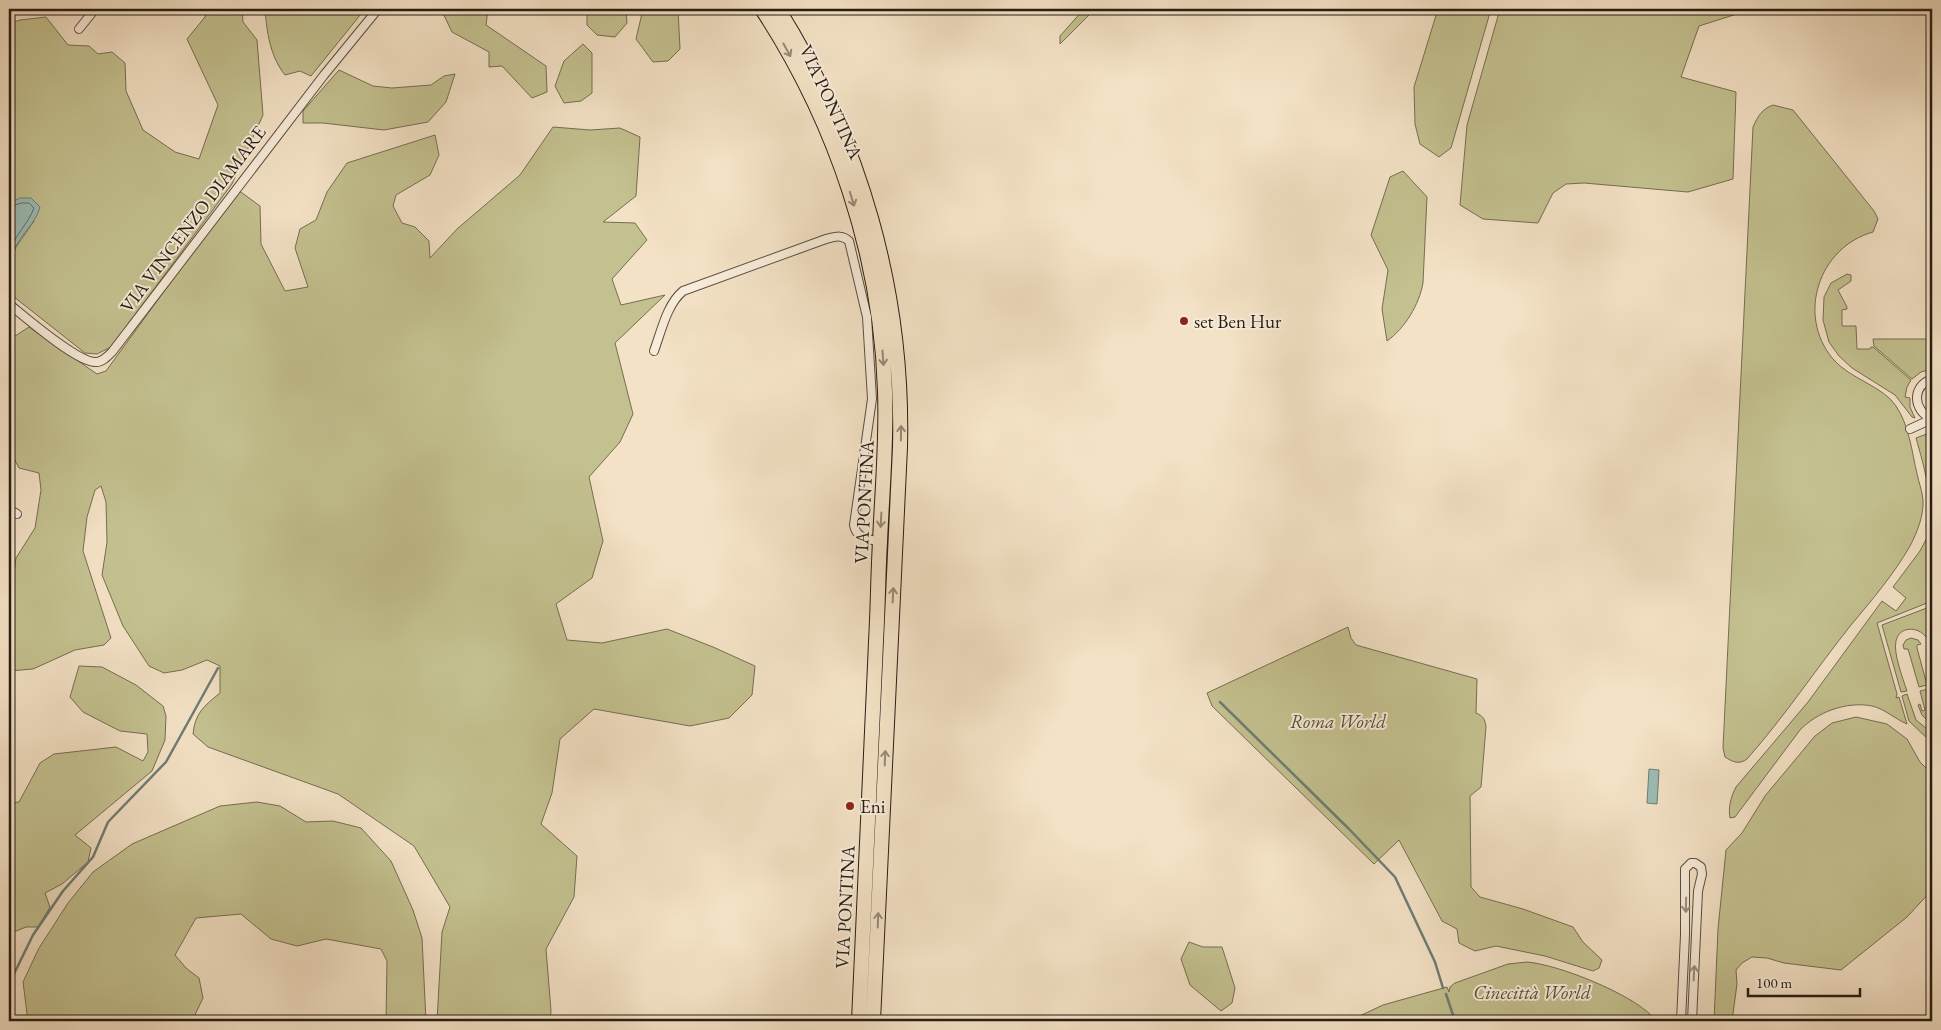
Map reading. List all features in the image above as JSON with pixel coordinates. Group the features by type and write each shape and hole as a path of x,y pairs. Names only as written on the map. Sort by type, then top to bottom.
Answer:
{"highway":[{"name":"VIA PONTINA","path":"762,9 787,51 820,114 838,157 867,252 874,283 882,343 886,434 859,1021"},
{"name":"VIA PONTINA","path":"778,9 819,81 850,152 879,248 894,321 900,396 900,447 873,1021"},
{"path":"877,949 881,970 880,1021"}],"street":[{"path":"79,30 95,9"},
{"name":"VIA VINCENZO DIAMARE","path":"9,304 80,358 94,362 104,359 112,352 324,75 378,9"},
{"path":"654,351 672,306 677,296 683,291 826,239 838,236 849,241 867,317 872,399 854,525 858,536 880,542"},
{"path":"1932,379 1924,383 1920,388 1916,400 1921,412 1932,418"},
{"path":"1910,429 1932,418"},
{"path":"9,509 16,514"},
{"path":"1681,1021 1686,926 1685,869 1691,863 1695,863 1701,867 1702,874 1698,891 1692,1021"}],"green space":[{"path":"207,9 242,9 243,22 257,40 263,115 232,184 111,347 97,354 85,353 9,293 12,257 16,247 34,221 13,201 9,203 9,24 20,20 46,17 68,45 89,46 98,54 112,52 125,63 126,91 143,130 175,152 199,159 218,105 187,39 205,17"},
{"path":"265,9 365,9 311,76 300,71 285,75 280,68 270,44"},
{"path":"441,9 488,9 486,25 546,66 547,92 532,98 502,66 489,67 489,52 452,32"},
{"path":"587,9 626,9 627,23 615,37 597,35 587,25"},
{"path":"643,9 678,9 680,49 668,61 653,62 636,39"},
{"path":"1084,9 1095,9 1060,44 1060,36"},
{"path":"1438,9 1491,9 1451,148 1439,157 1420,144 1415,124 1414,87"},
{"path":"1500,9 1742,9 1740,13 1699,26 1681,77 1736,92 1733,179 1688,192 1584,183 1566,184 1553,193 1538,223 1483,219 1460,205 1467,125"},
{"path":"583,44 592,53 592,93 581,101 564,103 555,86 564,61"},
{"path":"339,70 373,86 392,88 431,85 444,76 455,74 446,102 428,122 384,130 323,123 303,123 303,111"},
{"path":"1773,105 1793,110 1874,211 1878,219 1873,232 1854,240 1839,252 1827,267 1819,285 1815,303 1816,323 1822,342 1833,359 1848,372 1883,393 1896,406 1910,439 1923,506 1920,524 1913,541 1890,577 1761,743 1747,759 1739,762 1725,757 1723,748 1753,127 1761,113"},
{"path":"553,127 590,130 620,128 640,137 636,196 603,222 635,223 647,240 612,279 621,305 665,295 615,343 633,414 620,442 589,477 603,541 592,578 556,604 567,640 602,643 667,629 755,666 752,695 729,718 690,726 594,709 560,739 552,793 541,824 577,856 574,897 546,949 551,1011 550,1021 437,1021 442,932 450,907 414,846 338,794 208,747 193,734 201,710 220,693 220,666 207,660 182,670 164,673 149,666 123,626 102,575 107,542 106,502 101,486 95,490 87,517 83,551 111,638 104,645 75,650 33,669 9,671 9,584 13,581 16,558 35,528 41,490 39,473 19,468 9,449 9,340 29,327 97,374 106,371 238,190 260,206 261,244 285,291 308,287 295,248 300,229 316,220 327,192 347,163 435,135 439,155 430,175 396,195 393,206 402,223 415,227 429,241 430,258 457,229 520,175"},
{"path":"1403,171 1427,197 1423,283 1415,308 1400,330 1387,341 1382,309 1388,270 1371,235 1390,177"},
{"path":"1847,274 1851,275 1851,281 1838,290 1847,307 1847,309 1842,310 1842,326 1856,326 1857,349 1870,349 1873,347 1911,380 1905,397 1910,398 1910,407 1915,418 1912,417 1895,395 1852,368 1839,356 1829,342 1823,320 1824,297 1831,283"},
{"path":"1873,339 1932,339 1932,369 1921,372 1912,379 1874,346"},
{"path":"1932,432 1932,601 1877,623 1897,694 1896,698 1899,697 1907,724 1872,706 1853,705 1824,713 1800,730 1735,817 1730,818 1730,802 1736,787 1808,702 1882,601 1896,611 1906,598 1893,587 1920,551 1930,532 1926,527 1929,505 1927,482 1916,438"},
{"path":"1932,606 1932,656 1926,637 1923,633 1914,629 1901,632 1896,641 1897,659 1907,691 1901,692 1882,625"},
{"name":"Roma World","path":"1348,627 1351,638 1356,645 1477,679 1476,713 1483,718 1486,727 1481,787 1470,796 1471,887 1480,897 1523,909 1573,927 1583,942 1602,960 1599,968 1593,971 1545,956 1496,946 1475,951 1459,943 1457,929 1442,921 1399,840 1374,864 1212,706 1207,693"},
{"path":"1911,638 1918,640 1921,644 1917,645 1917,648 1927,685 1919,687 1908,649 1904,649 1903,645 1906,640"},
{"path":"79,666 102,667 136,685 163,706 166,716 165,740 152,771 75,835 91,848 88,862 62,884 45,893 50,907 38,927 26,927 9,934 9,803 19,802 40,763 54,754 116,747 143,761 148,752 147,734 120,731 83,712 70,697"},
{"path":"1928,689 1932,704 1932,719 1926,719 1922,715 1918,705 1920,704 1922,711 1925,710 1920,691"},
{"path":"1907,694 1916,720 1932,733 1932,743 1909,721 1902,696"},
{"path":"1856,717 1887,724 1907,739 1920,762 1932,774 1932,890 1907,917 1841,970 1784,963 1767,958 1752,957 1742,963 1736,970 1737,984 1732,1021 1714,1021 1718,929 1726,850 1742,833 1765,796 1815,736 1832,723"},
{"path":"257,802 280,806 306,822 333,821 361,828 391,861 413,910 422,938 426,1021 386,1021 387,961 381,949 326,939 297,946 271,939 241,914 196,918 175,955 186,968 199,978 203,998 192,1021 28,1021 23,982 39,948 68,903 93,872 132,844 220,806"},
{"path":"1189,942 1203,947 1222,947 1235,988 1232,1003 1221,1011 1190,985 1181,959"},
{"name":"Cinecittà World","path":"1527,962 1557,968 1593,981 1641,1007 1652,1016 1650,1021 1349,1021 1383,1005 1447,987 1449,992 1450,987 1455,983 1508,964"}],"water":[{"path":"20,198 31,198 40,207 15,248 9,279 9,203"},
{"path":"1649,769 1659,770 1657,804 1647,803"}],"waterway":[{"path":"9,984 33,935 63,891 93,857 108,822 166,762 218,668"},
{"path":"1220,702 1395,877 1435,962 1443,988"},
{"path":"1446,994 1455,1021"}],"place":[{"name":"set Ben Hur","path":"1184,321"},
{"name":"Eni","path":"850,806"}]}
